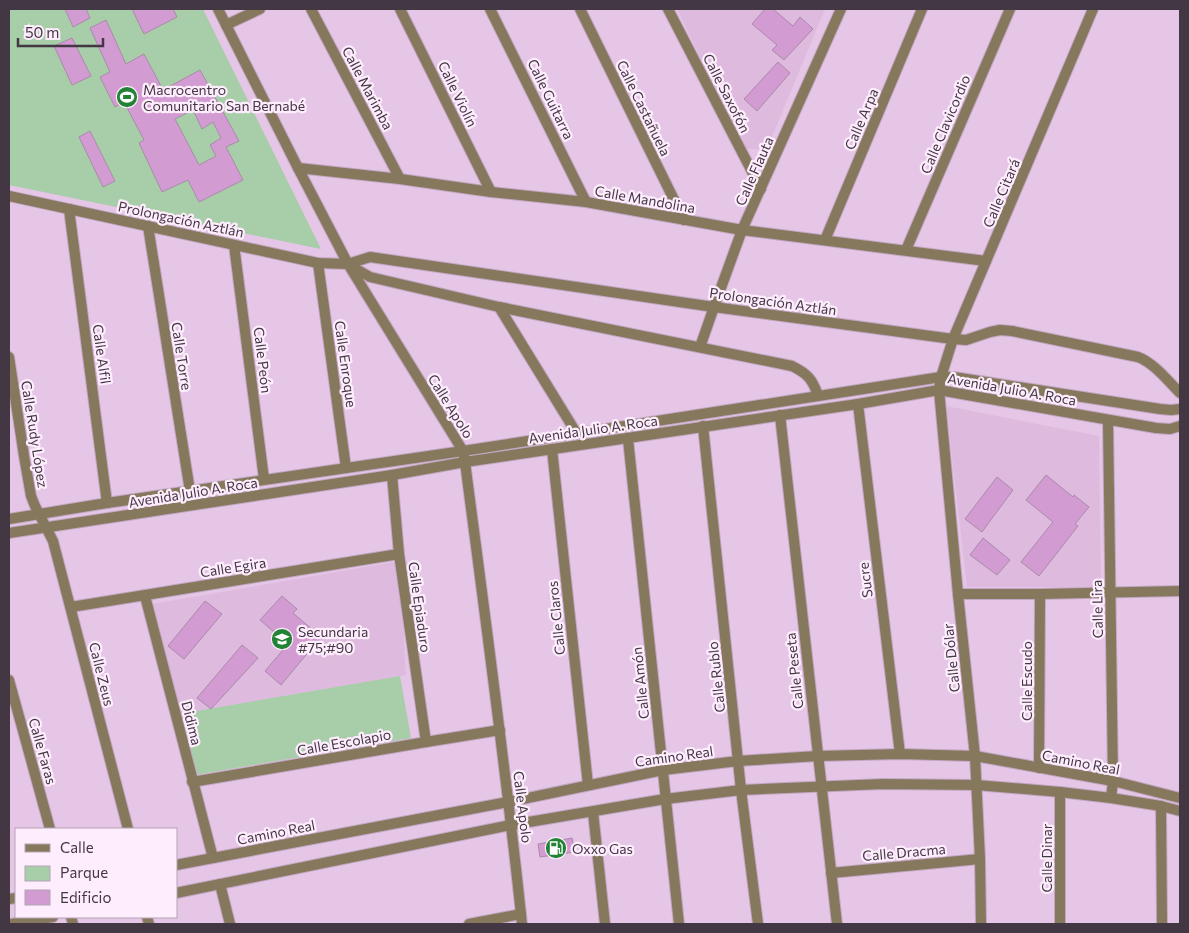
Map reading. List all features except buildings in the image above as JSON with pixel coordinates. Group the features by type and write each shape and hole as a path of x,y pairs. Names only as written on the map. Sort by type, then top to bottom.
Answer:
{"street":[{"name":"Calle Apolo","path":"218,9 348,264 463,451 512,825 522,919"},
{"path":"226,25 260,9"},
{"name":"Calle Marimba","path":"311,9 400,179"},
{"name":"Calle Violín","path":"400,9 491,192"},
{"name":"Calle Guitarra","path":"490,9 586,202"},
{"name":"Calle Castañuela","path":"580,9 684,220"},
{"name":"Calle Saxofón","path":"668,9 761,189"},
{"name":"Calle Flauta","path":"700,347 742,230 841,9"},
{"name":"Calle Arpa","path":"824,240 922,9"},
{"name":"Calle Clavicordio","path":"906,250 1010,9"},
{"name":"Calle Citará","path":"939,390 941,377 953,339 1093,9"},
{"name":"Calle Mandolina","path":"298,168 586,202 742,230 986,261"},
{"name":"Prolongación Aztlán","path":"9,196 318,264 348,264 370,257 714,307 953,339 966,340 1000,330 1012,331 1130,355 1145,360 1180,393"},
{"name":"Calle Alfil","path":"69,209 107,503"},
{"name":"Calle Torre","path":"148,226 190,491"},
{"name":"Calle Peón","path":"234,245 264,479"},
{"name":"Calle Enroque","path":"318,264 346,468"},
{"path":"348,264 370,277 499,307 792,366 802,370 808,376 813,382 818,395"},
{"path":"499,307 577,434"},
{"name":"Calle Rudy López","path":"9,356 31,496 46,528"},
{"name":"Avenida Julio A. Roca","path":"9,519 264,479 577,434 941,377 954,377 1160,409 1180,409"},
{"name":"Avenida Julio A. Roca","path":"9,533 392,475 465,462 628,439 780,414 858,404 939,390 1156,428 1180,426"},
{"name":"Calle Dólar","path":"939,390 975,756 981,924"},
{"name":"Sucre","path":"858,404 900,754"},
{"name":"Calle Peseta","path":"780,414 837,924"},
{"name":"Calle Lira","path":"1108,420 1113,781 1111,798"},
{"name":"Calle Rublo","path":"703,426 741,790 758,924"},
{"name":"Calle Amón","path":"628,439 679,924"},
{"name":"Calle Claros","path":"552,449 588,785"},
{"name":"Calle Epiaduro","path":"392,475 399,554 426,742"},
{"name":"Calle Zeus","path":"46,528 53,541 71,607 128,828"},
{"name":"Calle Egira","path":"71,607 399,554"},
{"path":"958,594 1180,591"},
{"name":"Calle Escudo","path":"1039,768 1040,594"},
{"name":"Didima","path":"145,596 213,858"},
{"name":"Calle Faras","path":"9,680 50,828"},
{"name":"Calle Escolapio","path":"192,782 500,730"},
{"name":"Camino Real","path":"178,865 508,802 663,770 738,761 818,756 900,754 975,756 1113,781 1180,798"},
{"path":"178,893 512,825 666,799 741,790 883,784 976,786 1111,798 1180,811"},
{"name":"Calle Dinar","path":"1060,792 1060,924"},
{"path":"1161,806 1162,924"},
{"path":"593,812 605,924"},
{"name":"Calle Dracma","path":"831,873 980,859"},
{"path":"220,884 230,924"},
{"path":"11,924 47,918"},
{"path":"469,924 522,919"}],"shaded area":[{"path":"677,9 825,9 767,149 744,149"},
{"path":"946,406 1099,436 1101,587 967,587"},
{"name":"Secundaria #75;#90","path":"400,561 406,675 179,714 152,604"}],"green space":[{"name":"Macrocentro Comunitario San Bernabé","path":"9,9 203,9 321,249 9,185"},
{"path":"400,676 411,738 195,775 179,714"}],"place":[{"name":"Macrocentro Comunitario San Bernabé","path":"127,97"},
{"name":"Secundaria #75;#90","path":"282,639"},
{"name":"Oxxo Gas","path":"556,848"}]}
